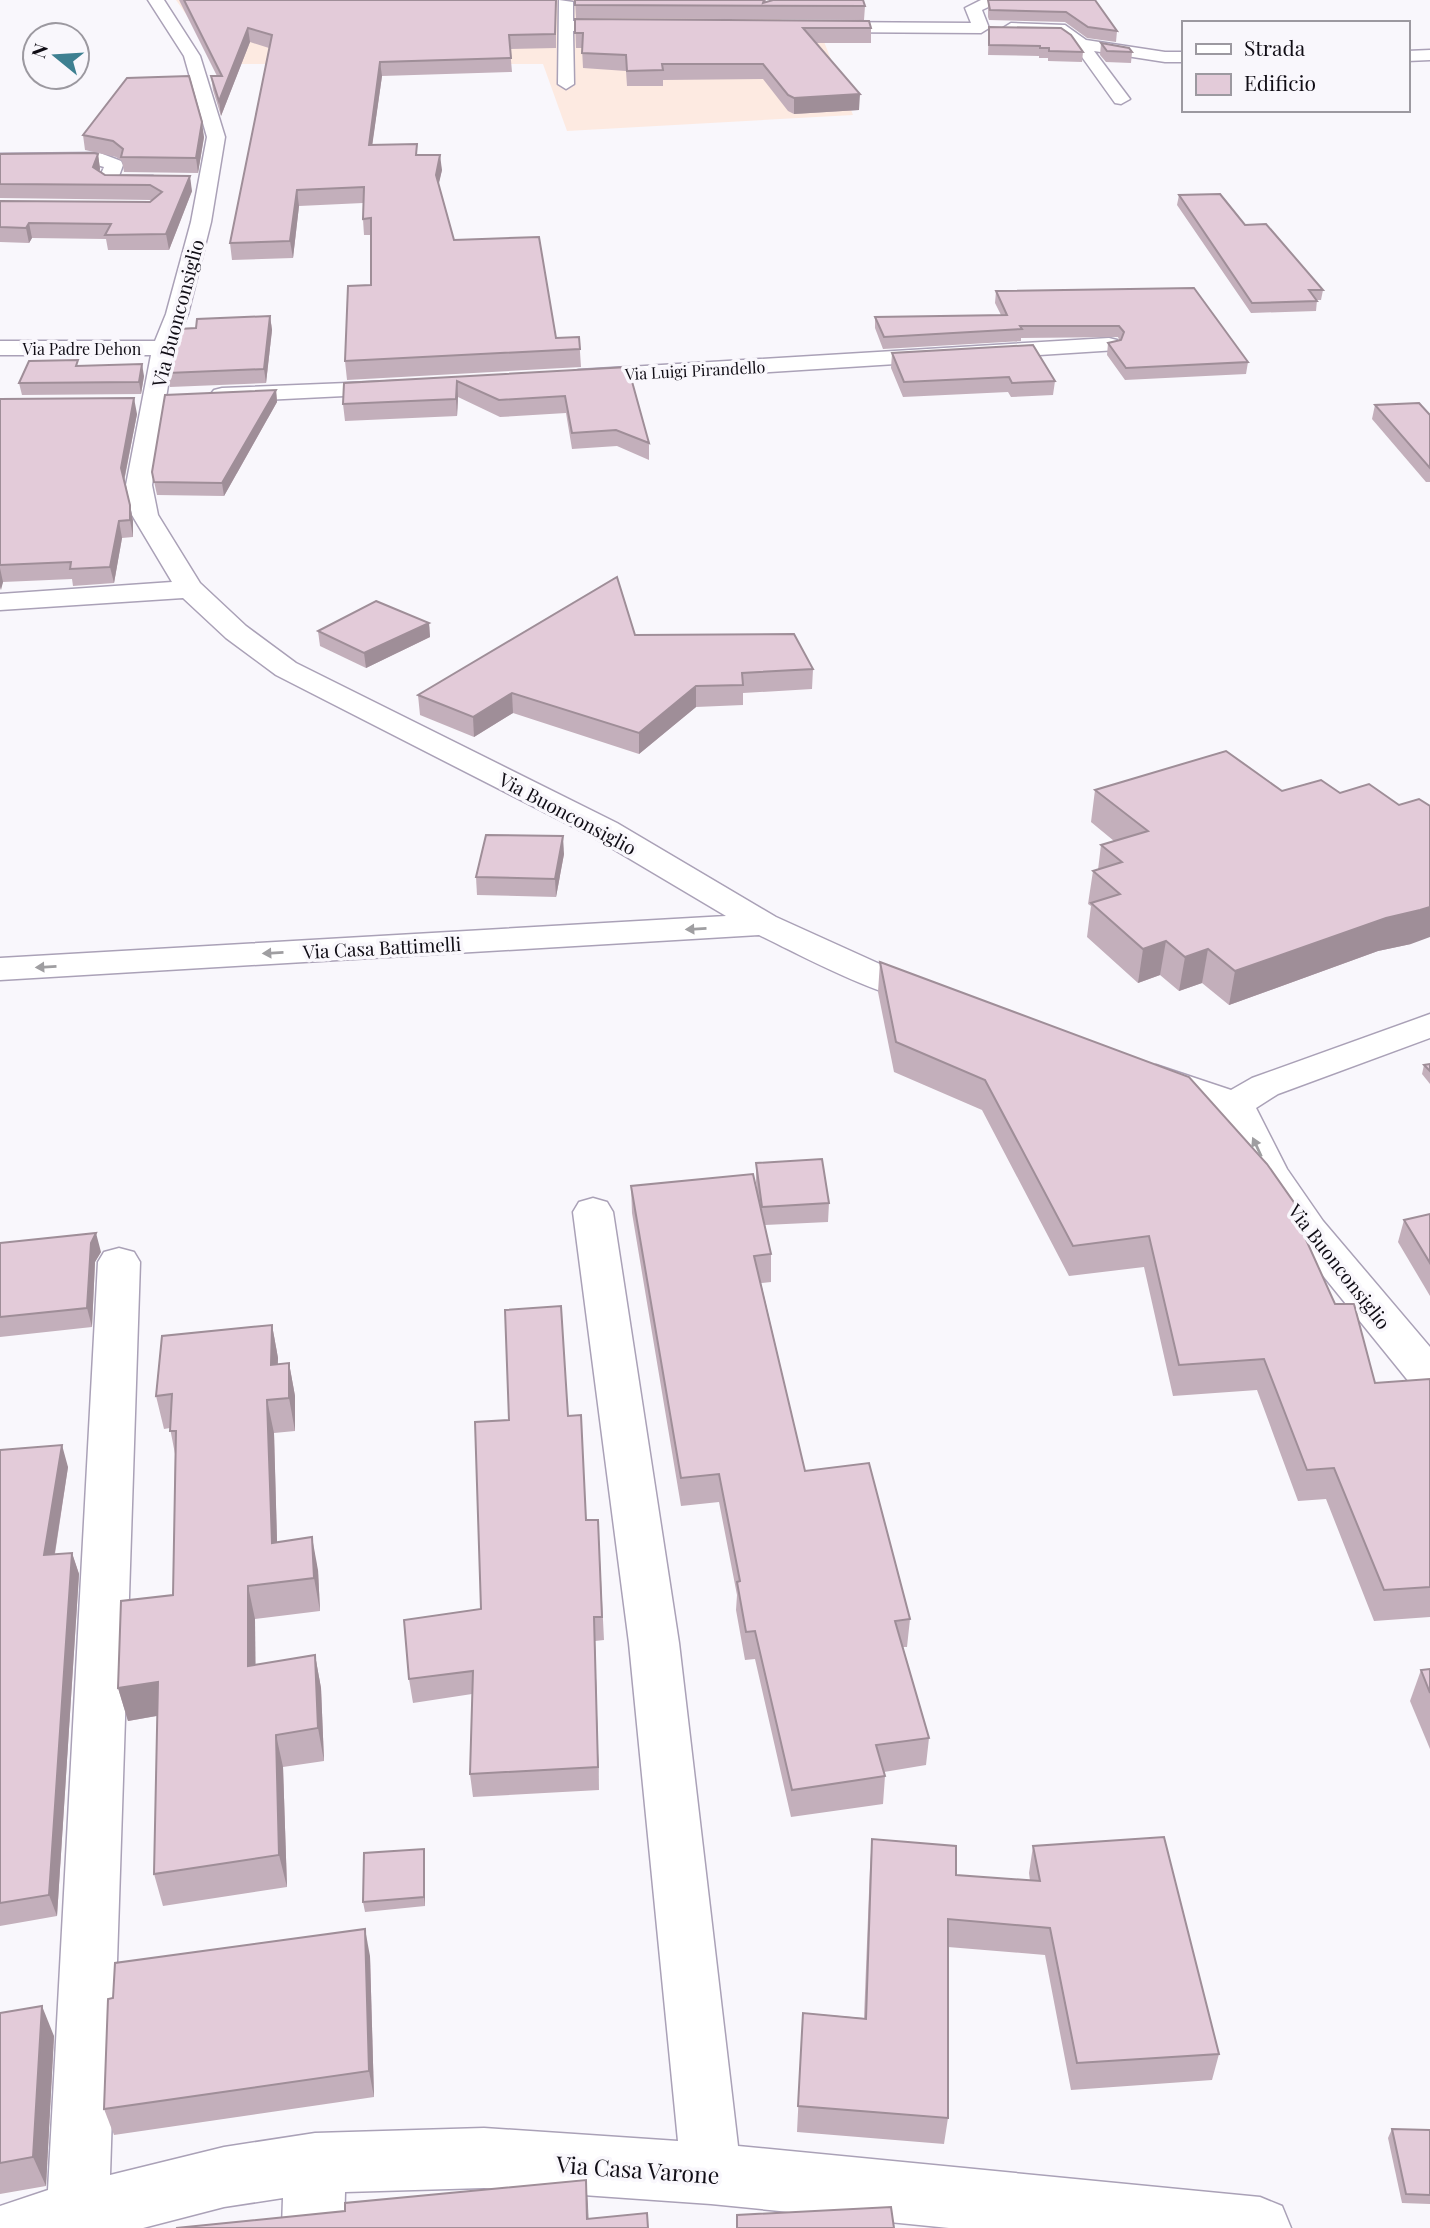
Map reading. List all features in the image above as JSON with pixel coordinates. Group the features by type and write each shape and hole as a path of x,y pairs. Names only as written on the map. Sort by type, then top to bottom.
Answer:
{"street":[{"name":"Via Buonconsiglio","path":"156,0 192,56 216,137 199,195 177,314 163,348 162,400 139,485 145,515 162,547 190,589 236,632 286,668 605,830 764,924 869,973 959,1005"},
{"path":"565,0 566,84"},
{"path":"981,28 973,8 995,0"},
{"path":"566,26 649,27"},
{"path":"801,27 1065,30 1081,44 1121,99"},
{"path":"1081,44 1165,57 1182,57"},
{"path":"1409,56 1430,55"},
{"path":"0,159 100,159 114,165 108,181 169,182"},
{"path":"14,181 27,160"},
{"name":"Via Luigi Pirandello","path":"554,379 1109,345"},
{"name":"Via Padre Dehon","path":"0,348 163,348"},
{"path":"162,400 415,387"},
{"path":"0,602 190,589"},
{"name":"Via Casa Battimelli","path":"0,969 764,924"},
{"path":"1125,1066 1235,1104 1265,1086 1430,1025"},
{"name":"Via Buonconsiglio","path":"1235,1104 1269,1172 1309,1231 1430,1377"},
{"path":"593,1212 654,1643 711,2174"},
{"path":"78,2213 119,1262"},
{"name":"Via Casa Varone","path":"22,2228 224,2177 315,2163 484,2158 711,2174 1260,2228"},
{"path":"313,2228 315,2163"}],"shaded area":[{"path":"176,0 702,0 819,29 853,115 567,131 543,64 221,64"}],"building":[{"path":"184,0 556,0 555,34 509,35 511,58 380,62 369,145 417,144 416,155 440,155 436,175 454,240 539,237 556,338 579,337 580,349 345,361 348,286 371,285 371,218 363,219 364,187 297,190 290,241 230,243 272,35 248,28 219,101 211,76 222,76"},
{"path":"575,0 764,0 763,3 773,0 863,0 865,6 575,5"},
{"path":"988,0 1095,0 1117,31 1088,27 1066,12 990,10"},
{"path":"575,19 869,21 871,28 803,28 860,94 794,98 788,95 763,64 662,64 663,70 627,71 626,55 582,53 583,33 575,33"},
{"path":"989,27 1061,28 1071,35 1083,52 1049,51 1049,48 1040,46 989,45"},
{"path":"1101,43 1129,48 1132,52 1107,51"},
{"path":"189,76 202,122 196,158 121,157 123,149 113,141 83,135 127,78"},
{"path":"0,154 98,154 93,167 105,175 190,176 166,234 105,235 111,224 29,223 26,228 0,227 0,201 150,202 162,192 150,185 0,184"},
{"path":"1220,194 1245,225 1266,224 1323,290 1309,290 1317,301 1252,303 1179,195"},
{"path":"1194,288 1248,362 1126,368 1108,343 1121,340 1124,332 1119,326 1020,326 1022,329 884,337 875,317 1007,315 996,291"},
{"path":"270,316 264,369 168,373 178,329 196,328 197,319"},
{"path":"1033,345 1055,381 1012,383 1009,377 904,382 892,353"},
{"path":"78,360 76,366 142,364 139,382 19,383 29,361"},
{"path":"628,367 649,443 616,430 572,433 565,396 499,400 457,381 456,399 343,404 344,383"},
{"path":"276,390 222,483 154,482 152,472 165,395"},
{"path":"134,398 121,468 130,505 130,520 119,521 110,567 70,569 71,562 0,565 0,399"},
{"path":"1419,403 1430,415 1430,468 1375,405"},
{"path":"617,577 635,635 794,634 813,669 742,673 743,685 696,686 639,733 512,693 473,717 418,695"},
{"path":"376,601 429,623 364,653 318,631"},
{"path":"1226,751 1282,791 1321,780 1340,793 1369,784 1399,805 1419,799 1430,806 1430,907 1386,918 1235,971 1208,949 1185,957 1166,941 1143,949 1091,903 1120,894 1093,871 1122,862 1101,845 1148,831 1095,790"},
{"path":"486,835 563,836 555,879 476,877"},
{"path":"880,962 1189,1077 1267,1164 1300,1211 1294,1213 1335,1304 1354,1304 1375,1383 1430,1379 1430,1587 1384,1590 1334,1468 1307,1470 1264,1359 1179,1365 1149,1236 1073,1246 985,1080 896,1042"},
{"path":"822,1159 829,1203 762,1207 756,1163"},
{"path":"753,1174 771,1254 754,1256 805,1471 869,1463 910,1619 895,1621 929,1738 876,1745 885,1776 792,1790 755,1631 746,1632 737,1582 740,1581 719,1474 681,1478 631,1186"},
{"path":"1430,1214 1430,1263 1404,1220"},
{"path":"96,1233 91,1243 87,1308 0,1317 0,1243"},
{"path":"561,1306 568,1416 581,1415 586,1520 598,1520 602,1617 594,1617 598,1767 470,1774 473,1671 409,1679 404,1620 481,1609 475,1422 509,1420 505,1310"},
{"path":"272,1325 271,1365 289,1363 289,1398 267,1400 272,1543 312,1537 314,1578 248,1586 248,1666 315,1655 318,1728 276,1735 279,1855 154,1874 158,1682 118,1688 121,1601 173,1595 176,1431 170,1431 172,1394 156,1396 162,1336"},
{"path":"62,1445 44,1555 72,1553 49,1895 0,1903 0,1450"},
{"path":"1430,1669 1430,1693 1421,1670"},
{"path":"1164,1837 1219,2054 1077,2063 1050,1928 948,1919 948,2118 798,2106 803,2013 866,2019 872,1839 956,1846 956,1875 1040,1881 1033,1846"},
{"path":"424,1849 424,1897 363,1902 364,1853"},
{"path":"365,1929 369,2071 104,2109 108,1999 113,1998 115,1963"},
{"path":"42,2006 33,2157 0,2163 0,2013"},
{"path":"1392,2129 1430,2130 1430,2195 1406,2194"},
{"path":"586,2180 587,2219 647,2213 648,2228 176,2228 345,2211 345,2203"},
{"path":"891,2207 894,2228 737,2228 737,2215"}]}
